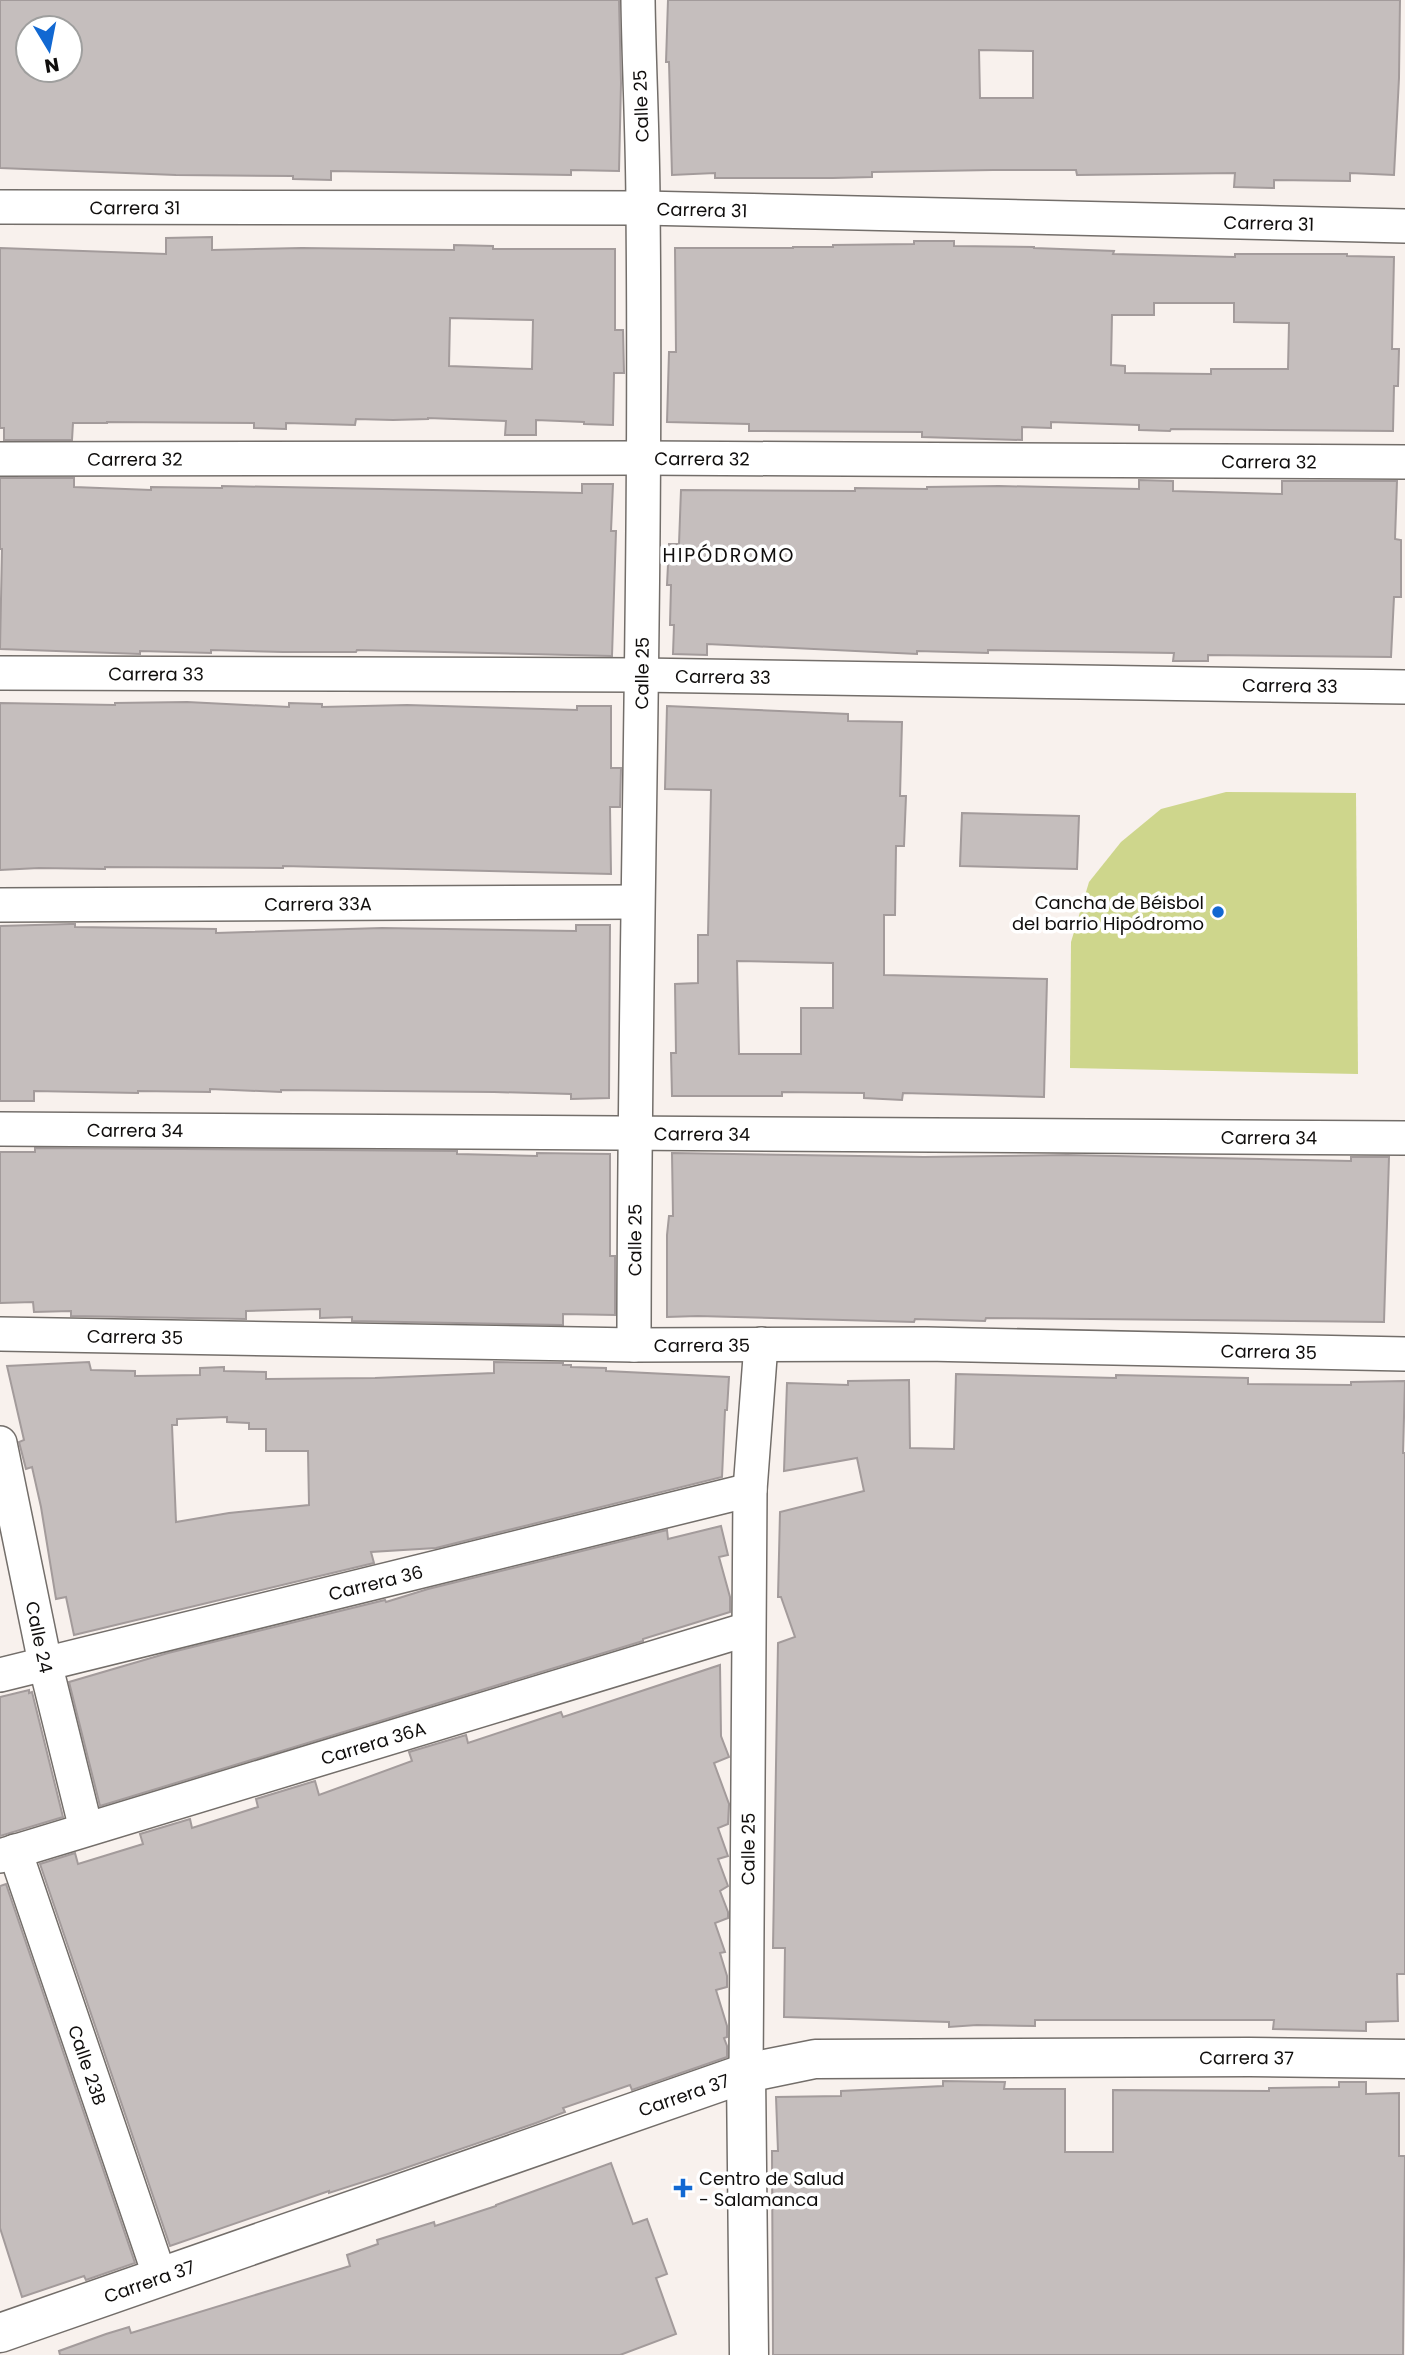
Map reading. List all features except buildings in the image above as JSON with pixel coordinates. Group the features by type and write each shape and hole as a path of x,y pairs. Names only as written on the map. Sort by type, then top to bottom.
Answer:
{"street":[{"name":"Calle 25","path":"634,1345 634,1133 643,458 643,208 638,0"},
{"name":"Carrera 31","path":"0,207 643,208 1405,226"},
{"name":"Carrera 32","path":"0,459 643,458 1405,462"},
{"name":"Carrera 33","path":"0,673 640,675 1405,687"},
{"name":"Carrera 33A","path":"0,905 637,902"},
{"name":"Carrera 34","path":"0,1129 1405,1138"},
{"name":"Carrera 35","path":"0,1334 634,1345 926,1344 1405,1354"},
{"name":"Calle 25","path":"749,2355 746,2073 748,1629 750,1490 761,1344"},
{"name":"Calle 24","path":"0,1443 45,1663 86,1829"},
{"name":"Carrera 36","path":"0,1675 750,1490"},
{"name":"Carrera 36A","path":"8,1854 748,1629"},
{"name":"Calle 23B","path":"8,1854 160,2277"},
{"name":"Carrera 37","path":"0,2333 746,2073 815,2059 1405,2059"}],"green space":[{"name":"Cancha de Béisbol del barrio Hipódromo","path":"1226,792 1356,793 1358,1074 1070,1068 1071,942 1089,882 1121,842 1161,809"}],"place":[{"name":"Cancha de Béisbol del barrio Hipódromo","path":"1218,912"},
{"name":"Centro de Salud - Salamanca","path":"683,2188"}],"district":[{"name":"HIPÓDROMO","path":"729,555"}]}
